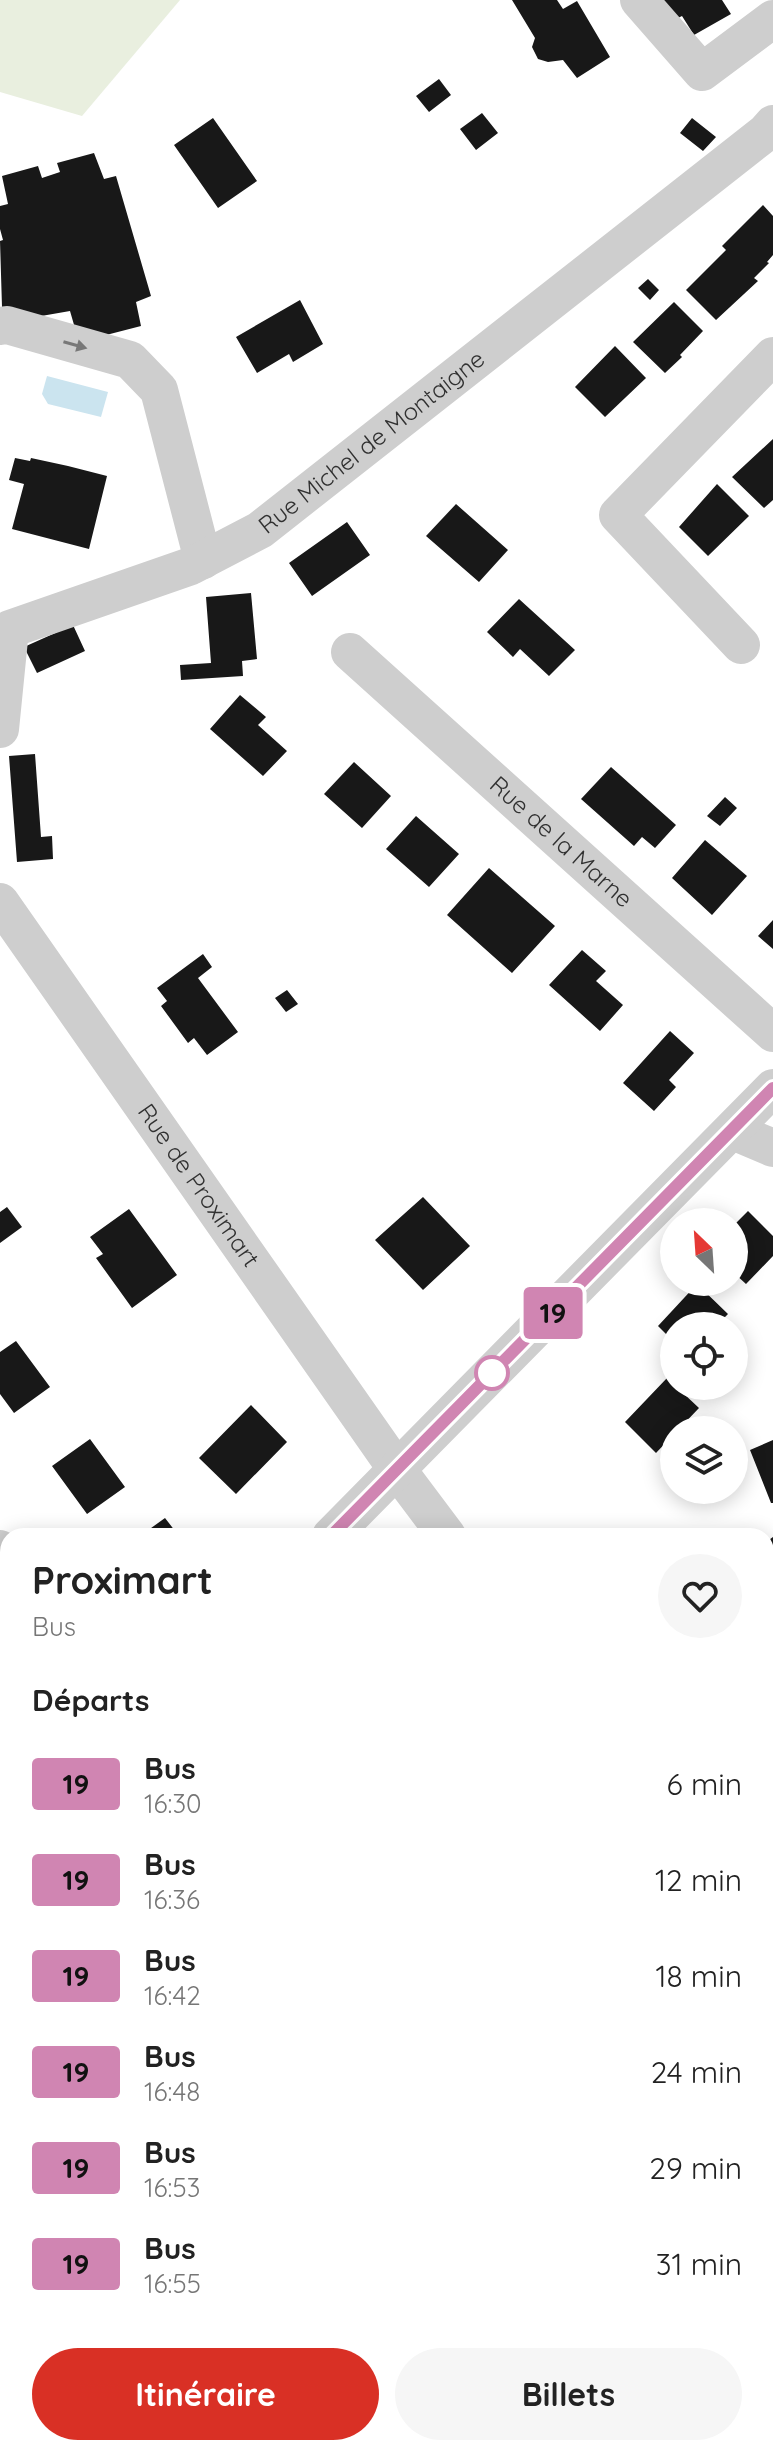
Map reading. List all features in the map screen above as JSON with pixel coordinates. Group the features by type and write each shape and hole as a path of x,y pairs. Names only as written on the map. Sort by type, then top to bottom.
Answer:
{"street":[{"path":"639,0 702,72 773,19"},
{"name":"Rue Michel de Montaigne","path":"0,729 10,629 191,566 260,530 770,132"},
{"path":"0,326 7,325 130,360 159,390 203,560"},
{"path":"741,645 618,515 773,356"},
{"name":"Rue de la Marne","path":"350,652 773,1033"},
{"name":"Rue de Proximart","path":"0,902 441,1528"},
{"path":"339,1528 773,1088"},
{"path":"733,1131 773,1148"}],"green space":[{"path":"0,0 180,0 82,116 0,92"}],"water":[{"path":"47,376 108,392 101,417 48,404 42,394"}],"building":[{"path":"512,0 557,0 563,9 577,1 610,57 577,78 563,60 548,62 538,59 532,47 535,38"},
{"path":"663,0 722,0 731,14 694,35 682,16 674,20"},
{"path":"439,79 451,95 429,112 416,96"},
{"path":"482,113 498,133 476,150 460,129"},
{"path":"213,118 257,181 218,208 174,145"},
{"path":"692,118 716,137 703,151 680,133"},
{"path":"94,153 104,179 116,176 151,296 136,302 141,326 79,342 70,311 24,319 2,307 0,206 8,204 2,176 38,166 42,178 60,172 57,163"},
{"path":"763,205 773,216 773,255 754,278 758,281 716,320 686,290 726,250 722,246"},
{"path":"648,279 659,290 650,300 638,288"},
{"path":"300,300 323,344 293,362 289,354 257,373 236,337"},
{"path":"674,302 703,331 665,373 633,342"},
{"path":"615,346 646,378 605,417 575,387"},
{"path":"773,439 773,500 764,508 732,477"},
{"path":"15,458 30,461 31,458 107,476 89,549 12,529 24,484 9,480"},
{"path":"717,484 749,516 708,556 679,527"},
{"path":"456,504 508,550 479,582 426,536"},
{"path":"347,522 370,555 312,596 289,563"},
{"path":"251,593 257,659 242,661 243,676 181,680 180,665 211,663 206,597"},
{"path":"519,599 575,650 549,676 520,649 513,657 487,632"},
{"path":"73,625 85,651 37,673 24,647"},
{"path":"240,695 266,717 258,725 287,751 263,776 210,729"},
{"path":"35,754 41,837 52,836 53,859 17,862 9,756"},
{"path":"354,762 391,796 362,828 324,794"},
{"path":"611,767 676,825 655,848 642,837 634,846 581,799"},
{"path":"725,797 737,808 720,826 707,816"},
{"path":"416,816 459,854 429,887 386,849"},
{"path":"705,840 747,876 712,915 672,878"},
{"path":"489,868 555,926 512,973 447,915"},
{"path":"773,920 773,949 758,936"},
{"path":"582,950 606,971 596,981 623,1005 600,1031 549,985"},
{"path":"203,954 212,967 198,978 238,1032 207,1055 194,1038 188,1043 161,1006 167,1001 157,988"},
{"path":"287,990 298,1004 286,1012 275,998"},
{"path":"670,1031 694,1053 669,1080 676,1087 654,1111 623,1083"},
{"path":"423,1197 470,1246 423,1290 375,1240"},
{"path":"7,1207 22,1227 0,1243 0,1212"},
{"path":"129,1209 177,1275 132,1308 96,1258 103,1254 90,1237"},
{"path":"748,1211 773,1236 773,1256 748,1282"},
{"path":"686,1296 709,1296 726,1312 671,1312"},
{"path":"16,1341 50,1387 14,1413 0,1394 0,1352"},
{"path":"660,1385 660,1400 690,1400 699,1408 691,1416 660,1416 660,1449 656,1453 625,1422"},
{"path":"251,1405 287,1442 236,1494 199,1458"},
{"path":"90,1439 125,1487 87,1514 52,1466"},
{"path":"773,1440 773,1503 771,1503 750,1450"},
{"path":"165,1518 173,1528 151,1528"}],"bus line":[{"name":"19","path":"339,1528 773,1088"}]}
